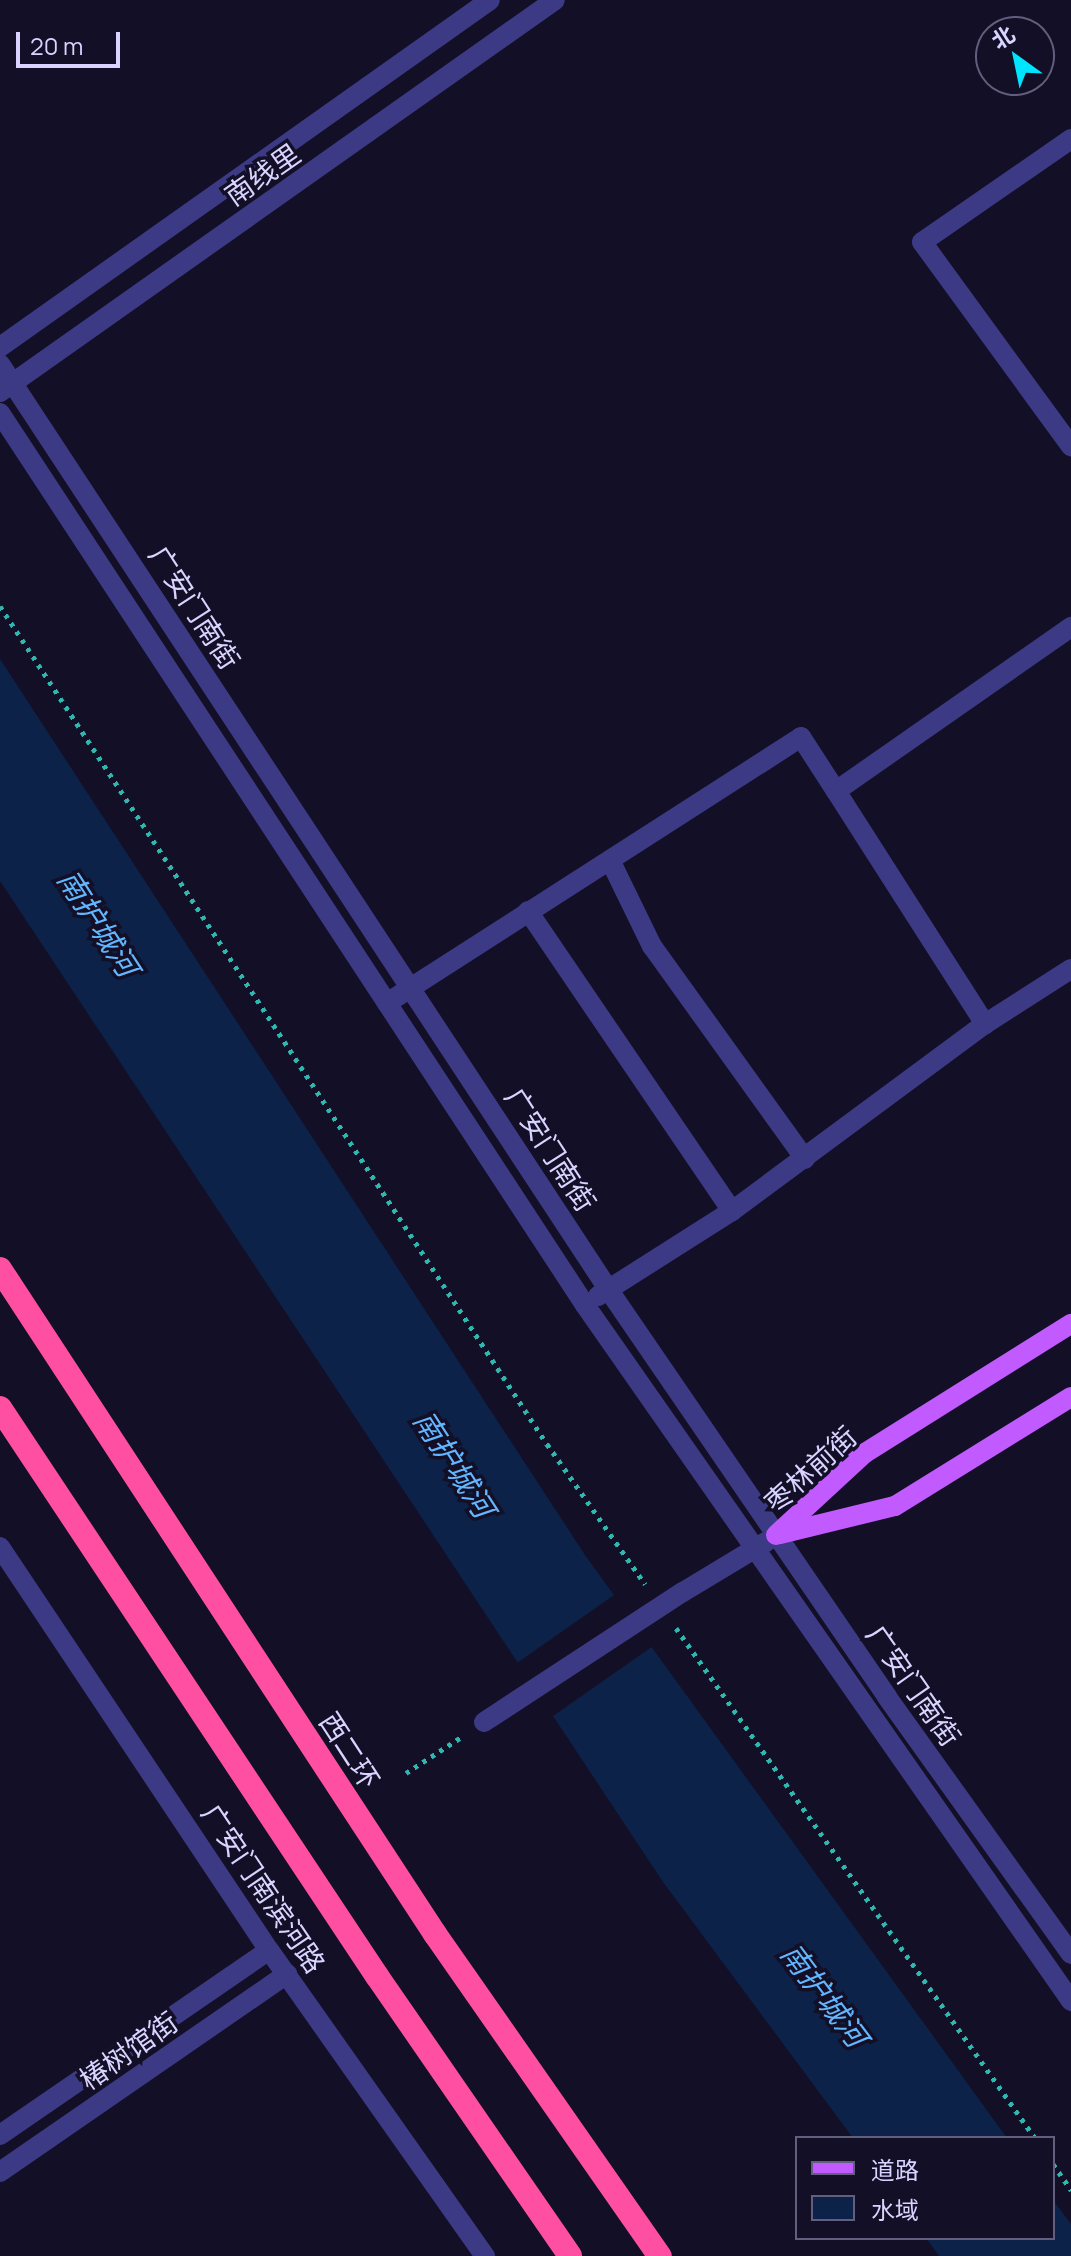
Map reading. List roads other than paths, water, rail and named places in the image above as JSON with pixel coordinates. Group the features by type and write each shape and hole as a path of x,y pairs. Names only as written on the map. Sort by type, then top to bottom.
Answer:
{"highway":[{"name":"西二环","path":"0,1269 435,1934 660,2256"},
{"path":"0,1408 377,1976 570,2256"}],"main road":[{"name":"枣林前街","path":"776,1535 865,1453 1071,1324"},
{"name":"枣林前街","path":"776,1535 895,1506 1071,1397"}],"street":[{"name":"南线里","path":"0,347 490,0"},
{"name":"南线里","path":"6,388 555,0"},
{"path":"1071,139 922,242 1071,446"},
{"name":"广安门南街","path":"0,364 6,388 412,986 608,1289 776,1535 1071,1954"},
{"name":"广安门南街","path":"0,413 585,1305 1071,2001"},
{"path":"836,791 1071,627"},
{"path":"387,1003 801,737 985,1024"},
{"path":"610,860 652,946 805,1159"},
{"path":"528,911 732,1211"},
{"path":"585,1305 732,1211 985,1024 1071,969"},
{"path":"484,1722 776,1535"},
{"name":"广安门南滨河路","path":"0,1547 269,1950 485,2256"},
{"name":"椿树馆街","path":"0,2135 269,1950"},
{"name":"椿树馆街","path":"0,2172 287,1974"}],"water":[{"name":"南护城河","path":"0,659 585,1555 1006,2136 852,2136 663,1882 0,881"},
{"path":"1055,2203 1071,2224 1071,2256 939,2256 927,2240 1055,2240"}]}
